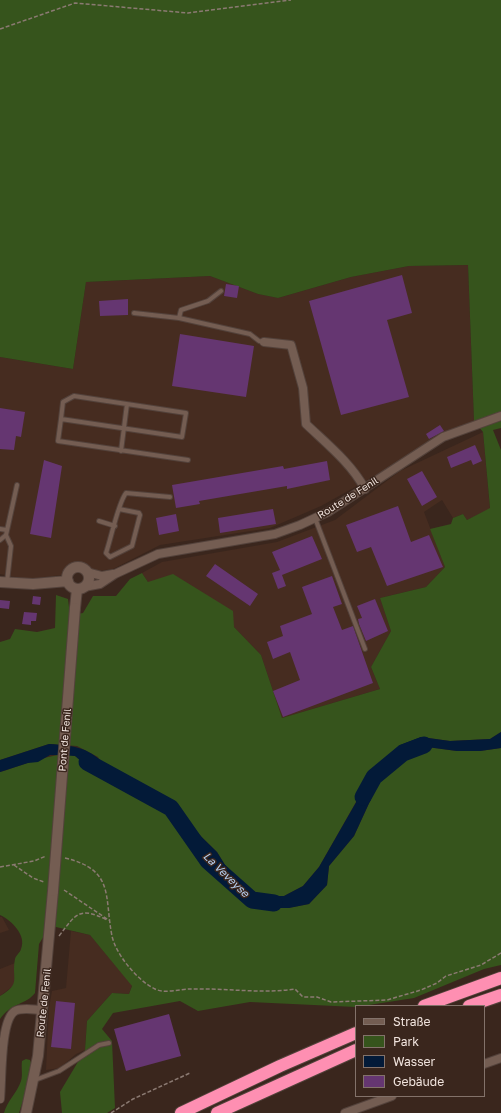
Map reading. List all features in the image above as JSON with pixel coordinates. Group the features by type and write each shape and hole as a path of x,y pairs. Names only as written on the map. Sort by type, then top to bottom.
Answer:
{"highway":[{"path":"427,1005 501,978"},
{"path":"472,1005 501,995"},
{"path":"181,1113 280,1066 355,1033"},
{"path":"217,1113 355,1050"}],"street":[{"path":"264,342 291,346 303,388 306,424 341,457 365,489"},
{"name":"Route de Fenil","path":"81,588 100,584 116,574 158,554 275,534 315,518 365,489 408,458 443,437 501,416"},
{"path":"80,568 87,572 89,580 81,588 71,586 68,581 69,574 73,569 80,568"},
{"name":"Route de Fenil","path":"87,572 102,576 116,574"},
{"path":"4,582 33,584 68,581"},
{"name":"Pont de Fenil","path":"53,891 75,608 81,588"},
{"name":"Route de Fenil","path":"26,1113 35,1080 49,950 53,891"},
{"path":"0,1099 2,1038 5,1022 12,1012 17,1010 43,1010"},
{"path":"485,1064 501,1058"},
{"path":"344,1113 389,1097"}],"lane":[{"path":"179,318 181,310 208,301 221,291"},
{"path":"134,312 179,318 250,334 259,341 264,342"},
{"path":"61,419 182,437 186,413 74,396 64,402 61,419 58,441 188,460"},
{"path":"121,451 127,404"},
{"path":"4,582 11,546 6,535 17,485"},
{"path":"120,509 139,513 140,515 132,546 110,557 106,553 120,509 126,493 170,497"},
{"path":"315,518 365,649"},
{"path":"99,521 115,526"},
{"path":"0,529 7,530"},
{"path":"0,540 6,535"},
{"path":"35,1080 59,1071 99,1045 109,1043"}],"path":[{"path":"0,29 75,3 188,13 291,0"},
{"path":"0,867 34,861 46,856"},
{"path":"61,858 89,866 98,876 105,889 112,937 135,975 147,985 157,990 190,988 272,993 295,990 303,997 318,997 331,1002 387,1000 421,990 437,983 446,976 481,965 501,953"},
{"path":"49,950 74,916 90,912 110,921"},
{"path":"111,1113 133,1099 190,1073"}],"shaded area":[{"path":"468,265 474,421 321,506 270,528 160,545 113,569 27,579 0,574 0,357 73,369 86,282 210,276 258,294 278,298 351,277 409,266"},
{"path":"483,432 490,509 467,520 463,514 453,518 442,500 424,512 445,567 426,587 380,598 391,631 371,667 380,689 282,718 261,655 234,627 148,582 142,573 162,562 277,542 335,520 400,471"},
{"path":"0,917 2,917 9,930 0,933"},
{"path":"71,931 90,935 132,985 129,994 112,993 87,1021 85,1050 76,1054 60,1068 46,1070 49,1008 52,991 66,988"},
{"path":"15,963 15,981 13,986 0,996 0,969"}],"green space":[{"path":"0,0 501,0 501,428 493,430 501,450 501,732 490,739 450,741 421,737 383,760 356,802 319,867 303,886 284,896 266,896 250,891 230,873 217,852 175,811 187,844 252,900 288,908 309,904 327,885 329,866 354,836 371,799 374,777 403,753 427,747 457,751 480,751 501,748 501,965 484,969 414,998 369,1005 355,1005 355,1007 250,1002 198,1011 180,1001 113,1013 102,1029 112,1041 115,1108 107,1113 62,1113 60,1092 85,1050 87,1021 112,993 129,994 132,986 90,935 56,927 47,931 39,944 35,993 27,1000 9,1009 0,1019 0,996 11,988 13,984 15,959 22,944 22,938 13,924 0,915 0,772 49,757 68,754 77,757 89,769 106,775 98,757 77,746 49,744 0,760 0,642 10,639 15,629 37,632 55,628 56,595 68,599 70,615 83,613 93,596 116,596 130,579 142,573 148,582 173,574 233,611 234,627 261,655 282,718 380,689 371,667 391,631 380,598 426,587 445,567 430,529 451,524 453,518 463,514 467,520 490,508 483,432 474,421 468,265 409,266 351,277 278,298 258,294 210,276 86,282 73,369 0,357"},
{"path":"26,1059 30,1060 33,1069 19,1113 4,1113 21,1081 22,1061"}],"water":[{"path":"501,732 501,748 480,751 457,751 427,747 403,753 374,777 371,799 354,836 329,866 327,885 309,904 289,908 265,908 252,900 187,844 175,825 171,813 175,811 217,852 230,873 249,891 266,896 284,896 303,886 319,867 366,785 383,760 400,745 421,737 450,741 490,739"},
{"path":"49,744 82,749 95,756 109,769 106,775 92,771 75,756 50,755 38,762 28,763 0,772 0,760"}],"building":[{"path":"402,275 412,313 387,320 409,397 341,415 309,301"},
{"path":"226,284 239,286 237,298 224,296"},
{"path":"128,299 128,315 100,316 99,301"},
{"path":"180,334 254,346 246,397 172,386"},
{"path":"0,408 25,412 21,437 16,436 14,450 0,449"},
{"path":"440,425 444,431 429,439 426,434"},
{"path":"475,445 482,461 473,465 471,460 451,468 447,457"},
{"path":"44,460 62,466 51,538 30,534"},
{"path":"327,461 330,480 287,489 287,486 199,501 200,504 176,508 172,485 283,466 284,469"},
{"path":"422,471 437,497 422,506 407,479"},
{"path":"398,506 411,542 429,535 443,567 387,586 371,547 357,552 346,525"},
{"path":"273,509 276,524 220,533 218,518"},
{"path":"176,514 179,531 159,535 156,518"},
{"path":"312,536 322,559 282,575 286,586 278,589 272,573 280,570 272,552"},
{"path":"215,564 258,594 250,606 206,576"},
{"path":"332,576 342,604 333,607 342,630 353,626 373,683 283,717 273,691 300,680 290,652 273,659 267,642 283,636 280,626 312,614 302,587"},
{"path":"33,596 41,597 40,605 32,604"},
{"path":"375,599 388,631 366,641 359,624 358,619 362,618 357,606"},
{"path":"0,600 10,601 9,609 0,608"},
{"path":"24,612 37,613 36,621 31,621 31,625 22,624"},
{"path":"56,1001 75,1003 71,1049 51,1047"},
{"path":"169,1014 181,1056 126,1071 114,1029"}],"waterway":[{"name":"La Veveyse","path":"363,797 374,777 403,753 424,745"},
{"name":"La Veveyse","path":"87,762 171,808 208,861 252,900 274,903"}]}
